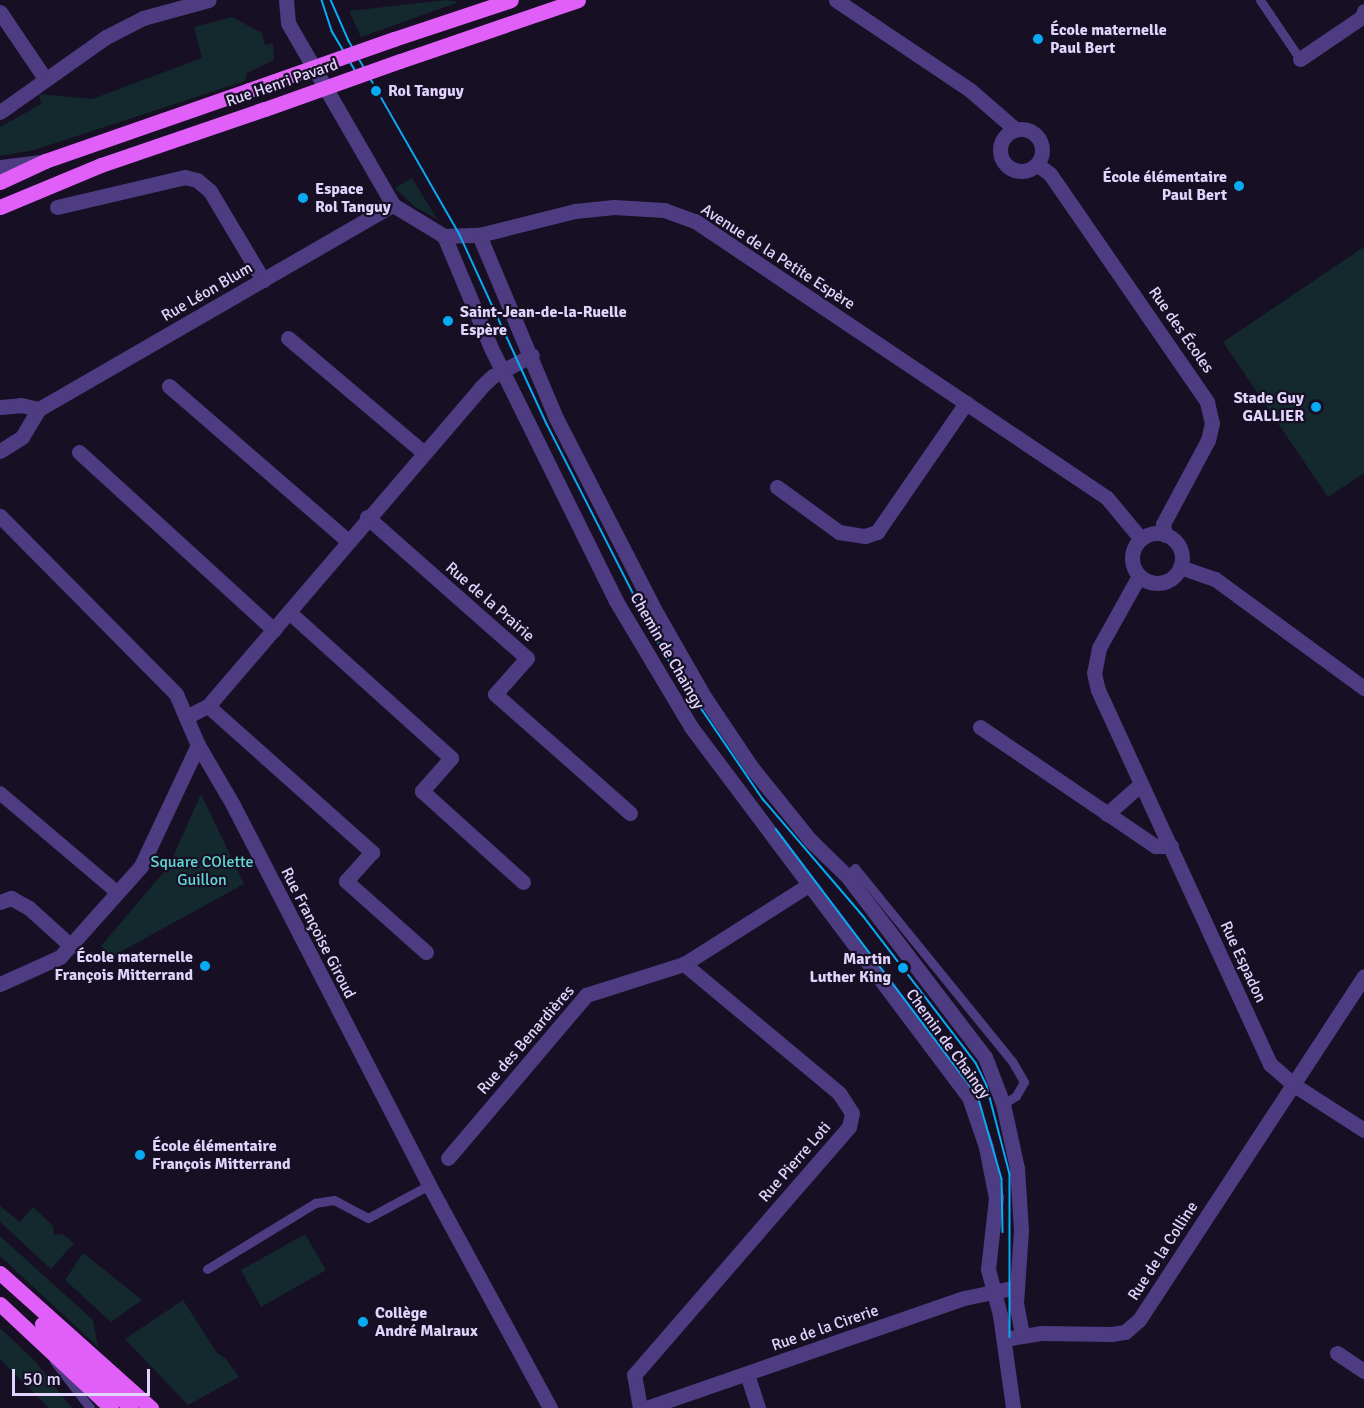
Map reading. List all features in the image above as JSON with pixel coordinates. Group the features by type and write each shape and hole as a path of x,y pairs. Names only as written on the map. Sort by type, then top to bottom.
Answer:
{"main road":[{"name":"Rue Henri Pavard","path":"0,182 45,161 511,0"},
{"name":"Rue Henri Pavard","path":"0,207 101,165 578,0"},
{"path":"0,1273 151,1408"},
{"path":"0,1285 131,1408"},
{"path":"0,1304 111,1408"}],"street":[{"path":"0,112 45,77 106,37 143,18 209,0"},
{"path":"286,0 288,23 393,204 444,236"},
{"path":"836,0 970,90 1015,129"},
{"path":"1300,59 1362,17 1364,11"},
{"path":"0,12 45,77"},
{"path":"1024,128 1038,137 1042,147 1037,164 1017,171 1000,156 1002,138 1015,129 1024,128"},
{"path":"0,167 45,161"},
{"name":"Rue des Écoles","path":"1037,164 1050,174 1207,402 1212,423 1208,440 1163,524 1165,535"},
{"path":"57,207 185,177 197,180 210,191 263,280"},
{"name":"Rue Léon Blum","path":"0,451 22,437 39,409 393,204"},
{"name":"Avenue de la Petite Espère","path":"444,236 479,235 588,209 639,206 664,210 694,221 1107,498 1141,539"},
{"name":"Chemin de Chaingy","path":"479,235 532,355 556,418 654,609 705,699 752,768 811,841 847,876 974,1040 991,1069 1003,1104 1021,1196 1017,1287 1012,1337"},
{"name":"Chemin de Chaingy","path":"444,236 503,370 616,601 666,687 725,776 944,1063 978,1117 996,1198 988,1269 1000,1315 1012,1337"},
{"path":"288,338 424,453"},
{"path":"186,717 208,706 274,630 347,540 481,387 503,370 532,355"},
{"path":"169,386 347,540"},
{"path":"777,487 839,532 865,536 877,532 966,403"},
{"path":"0,407 21,405 39,409"},
{"path":"79,452 274,630"},
{"name":"Rue Françoise Giroud","path":"0,516 176,694 198,745 233,805 429,1185 550,1408"},
{"name":"Rue de la Prairie","path":"367,517 526,658 495,694 630,813"},
{"path":"1148,535 1165,535 1178,544 1180,567 1162,582 1139,576 1132,561 1141,539 1148,535"},
{"path":"1180,567 1215,579 1364,688"},
{"name":"Rue Espadon","path":"1139,576 1099,648 1094,673 1141,784 1270,1064 1294,1085"},
{"path":"289,612 452,758 422,791 523,882"},
{"path":"208,706 372,852 346,881 426,952"},
{"path":"980,727 1155,846 1171,846"},
{"path":"0,984 45,967 70,946 141,866 198,745"},
{"path":"1107,814 1141,784"},
{"path":"0,793 118,893"},
{"name":"Rue des Benardières","path":"448,1158 586,995 684,964 807,886"},
{"path":"0,902 11,898 29,908 70,946"},
{"name":"Rue Pierre Loti","path":"640,1408 634,1375 849,1127 852,1113 839,1093 684,964"},
{"name":"Rue de la Colline","path":"1012,1337 1112,1334 1125,1332 1139,1320 1364,976"},
{"path":"1294,1085 1364,1130"},
{"name":"Rue de la Cirerie","path":"646,1408 964,1298 1017,1287"},
{"path":"1012,1337 1013,1408"},
{"path":"1012,1337 1020,1408"},
{"path":"1337,1353 1364,1371"},
{"path":"747,1374 758,1408"}],"lane":[{"path":"1260,0 1300,59"},
{"path":"847,876 855,868 1012,1061 1024,1082 1016,1096 1003,1104"},
{"path":"207,1269 315,1203 334,1200 368,1218 429,1185"},
{"path":"48,1351 66,1381 90,1408"}],"green space":[{"path":"446,0 459,2 361,37 349,11"},
{"path":"232,17 262,33 265,45 273,43 274,60 247,73 245,81 34,150 0,156 0,127 41,104 39,94 92,99 202,58 194,27"},
{"path":"412,178 437,219 415,207 395,188"},
{"name":"Stade Guy GALLIER","path":"1364,247 1364,473 1328,497 1223,342"},
{"name":"Square COlette Guillon","path":"201,794 244,884 111,957 101,946 169,866"},
{"path":"0,1206 20,1222 33,1207 53,1226 54,1235 62,1234 74,1243 51,1269 0,1222"},
{"path":"305,1234 326,1270 261,1307 241,1270"},
{"path":"0,1236 93,1320 98,1347 0,1256"},
{"path":"83,1253 142,1300 111,1322 65,1280"},
{"path":"183,1300 217,1353 226,1359 239,1377 188,1405 125,1339"},
{"path":"0,1328 34,1360 72,1408 49,1408 0,1359"}],"tram line":[{"path":"322,0 332,31 355,70"},
{"path":"331,0 349,41 460,235 547,424 663,652 763,799 864,917 976,1063 987,1086 1010,1174 1010,1337"},
{"path":"776,829 978,1096 1002,1179 1003,1232"}],"place":[{"name":"École maternelle Paul Bert","path":"1038,39"},
{"name":"Rol Tanguy","path":"376,91"},
{"name":"École élémentaire Paul Bert","path":"1239,186"},
{"name":"Espace Rol Tanguy","path":"303,198"},
{"name":"Saint-Jean-de-la-Ruelle Espère","path":"448,321"},
{"name":"Stade Guy GALLIER","path":"1316,407"},
{"name":"École maternelle François Mitterrand","path":"205,966"},
{"name":"Martin Luther King","path":"903,968"},
{"name":"École élémentaire François Mitterrand","path":"140,1155"},
{"name":"Collège André Malraux","path":"363,1322"}]}
